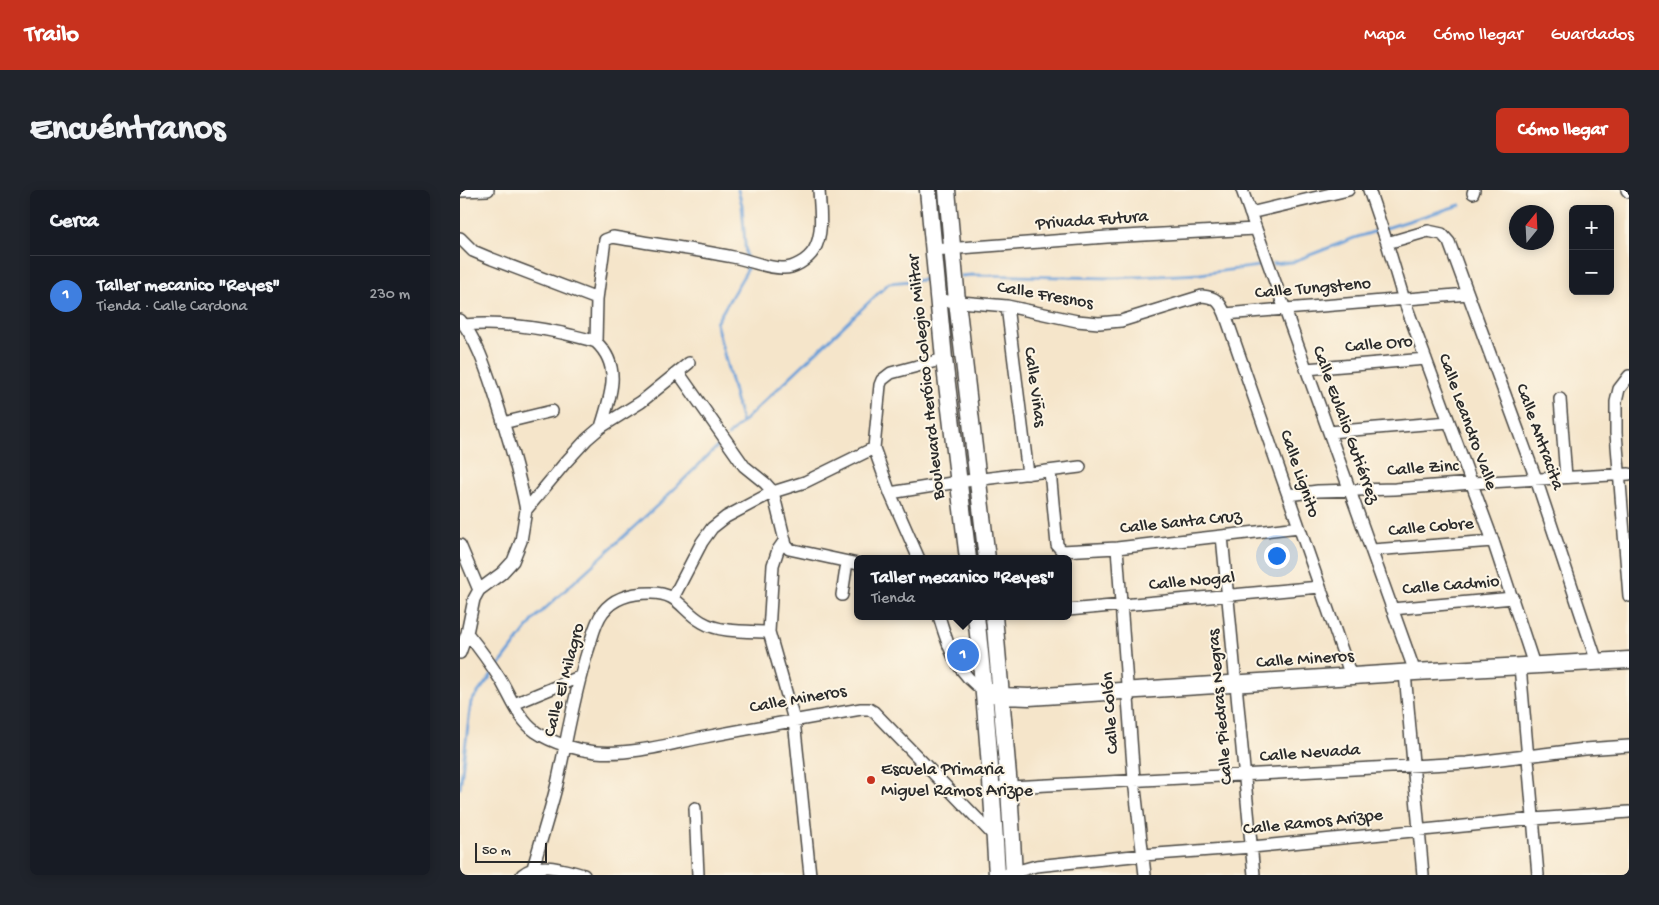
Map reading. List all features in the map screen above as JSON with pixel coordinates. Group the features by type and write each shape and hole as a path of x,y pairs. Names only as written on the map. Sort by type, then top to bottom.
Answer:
{"street":[{"path":"460,191 488,190"},
{"path":"596,342 597,299 605,240 608,238 733,257 781,268 792,268 802,262 813,251 818,240 820,222 819,190"},
{"name":"Boulevard Heróico Colegio Militar","path":"928,190 932,250 967,555"},
{"path":"947,190 957,301 986,555"},
{"name":"Calle Eulalio Gutiérrez","path":"1242,190 1372,550 1392,609 1410,672 1414,765 1423,875"},
{"path":"1250,213 1348,190"},
{"name":"Calle Leandro Valle","path":"1369,190 1404,300 1513,598 1527,666 1528,756 1538,875"},
{"name":"Privada Futura","path":"932,250 1107,237 1255,229"},
{"name":"Calle Antracita","path":"1387,243 1428,231 1442,234 1449,242 1536,479 1597,662"},
{"path":"460,238 480,254 597,299"},
{"name":"Calle Tungsteno","path":"1225,314 1468,294"},
{"name":"Calle Fresnos","path":"938,300 1007,306 1078,321 1098,323 1121,321 1202,296"},
{"name":"Calle Lignito","path":"1202,296 1210,296 1221,303 1351,676"},
{"name":"Calle Viñas","path":"1007,306 1028,474"},
{"path":"460,654 468,633 474,599 479,590 502,573 513,561 521,541 526,510 523,492 486,369 462,322 513,325 547,330 596,342 601,346 613,374 612,388 602,427"},
{"path":"917,555 890,493 874,448 880,386 882,380 891,373 944,359"},
{"name":"Calle Oro","path":"1306,369 1426,359"},
{"path":"526,510 587,439 625,413 689,362"},
{"path":"678,372 744,466 765,483 772,492 785,540 790,549 853,563 842,595"},
{"path":"1629,376 1619,389 1616,402 1616,433 1625,474 1629,596"},
{"path":"1560,399 1566,477"},
{"path":"503,423 552,412"},
{"path":"1329,432 1449,422"},
{"path":"673,598 702,542 712,528 726,517 772,492 805,482 874,448"},
{"path":"890,493 958,482 1080,467"},
{"name":"Calle Santa Cruz","path":"1050,471 1058,545 1059,549 1066,551 1118,548 1299,527"},
{"name":"Calle Zinc","path":"1288,495 1318,491 1395,489 1625,474"},
{"name":"Calle Piedras Negras","path":"1222,536 1254,875"},
{"path":"785,540 778,550 773,565 768,620 769,632 794,720 810,875"},
{"name":"Calle Cobre","path":"1372,550 1493,541"},
{"path":"460,545 479,590"},
{"name":"Calle Colón","path":"1118,548 1134,780 1146,875"},
{"name":"Calle Nogal","path":"1072,610 1320,587"},
{"name":"Calle El Milagro","path":"533,871 557,784 579,677 595,628 603,612 625,596 638,593 653,593 673,598 702,622 725,629 769,632"},
{"name":"Calle Cadmio","path":"1392,609 1513,598"},
{"path":"940,620 955,663 966,676 984,691"},
{"path":"981,620 984,691 997,875"},
{"path":"994,620 1013,851 1010,874"},
{"name":"Calle Mineros","path":"468,633 490,662 526,723 536,732 565,745 596,752 620,752 654,747 794,720 861,709 869,710 874,712 995,837 1013,851"},
{"name":"Calle Mineros","path":"984,691 1001,696 1029,698 1410,672 1629,660"},
{"path":"514,704 579,677"},
{"name":"Calle Nevada","path":"992,788 1467,763 1585,749 1629,746"},
{"path":"695,808 698,875"},
{"name":"Calle Ramos Arizpe","path":"1010,874 1036,866 1143,855 1629,812"},
{"path":"522,875 533,871 554,868 584,875"}],"waterway":[{"path":"738,190 742,205 747,270 716,323 742,423"},
{"path":"1273,264 1292,262 1354,238 1460,205"},
{"path":"961,276 1114,278 1200,274 1266,265"},
{"path":"728,436 889,283 932,279"},
{"path":"497,668 535,618 661,502 723,441"},
{"path":"460,788 471,702 493,673"}],"place":[{"name":"Taller mecanico \"Reyes\"","path":"963,655"},
{"name":"Escuela Primaria Miguel Ramos Arizpe","path":"871,780"}]}
